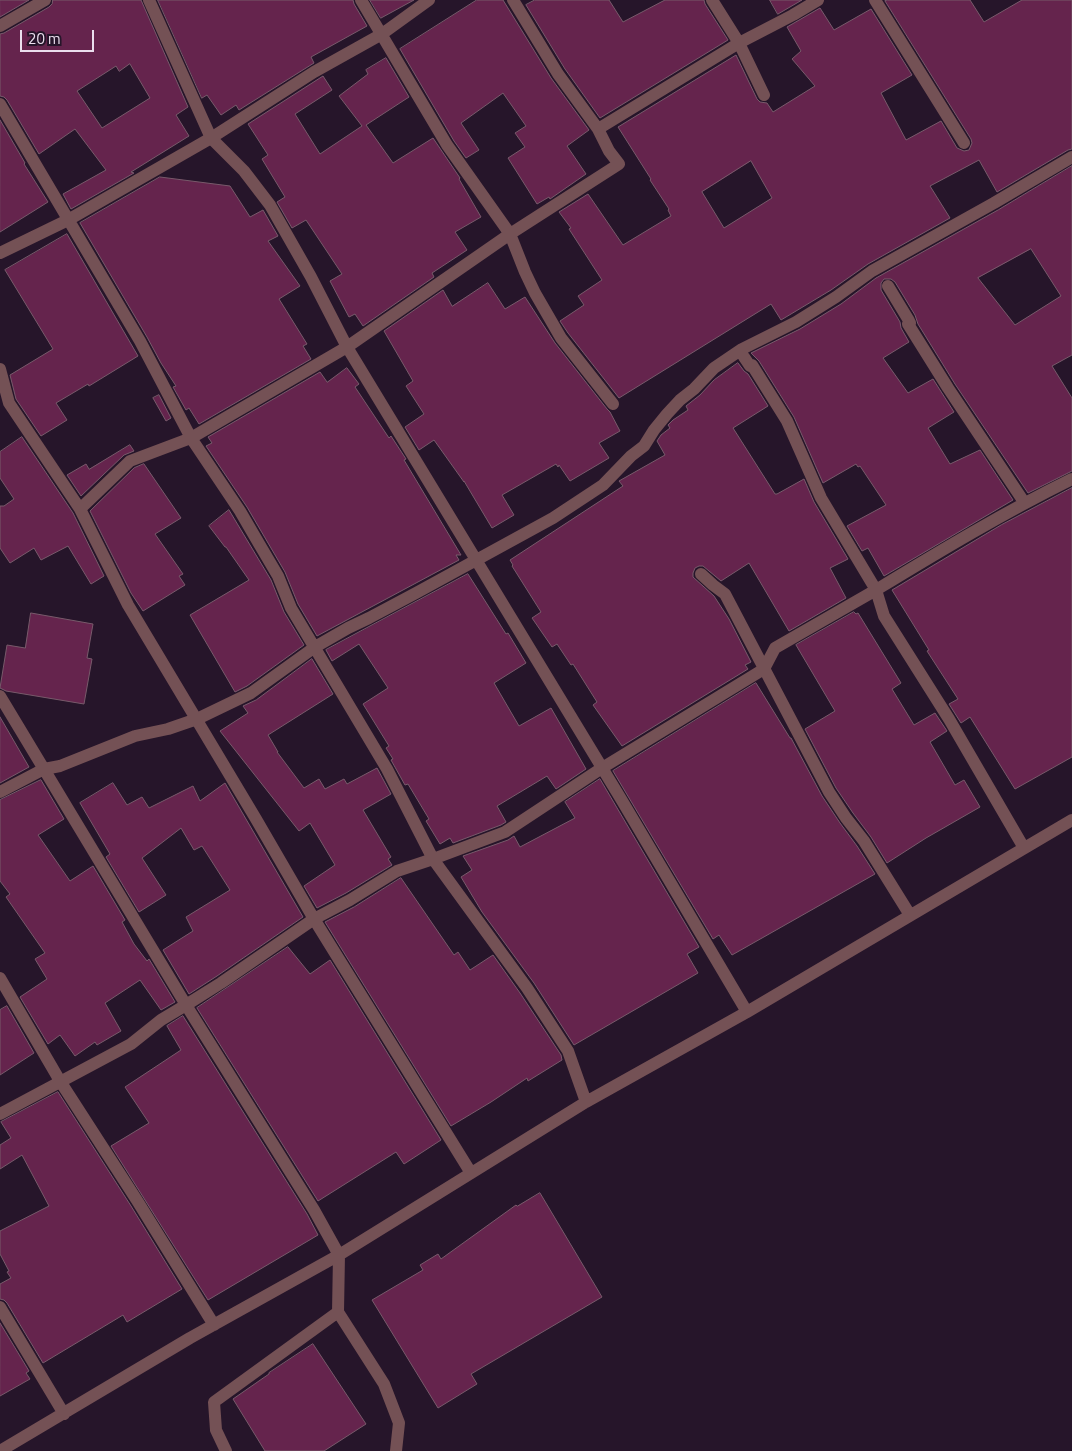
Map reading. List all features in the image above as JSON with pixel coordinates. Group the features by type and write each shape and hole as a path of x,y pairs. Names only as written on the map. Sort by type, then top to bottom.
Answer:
{"street":[{"path":"0,26 45,0"},
{"path":"149,0 211,138 244,171 270,204 347,347 602,768 746,1012"},
{"path":"361,0 447,145 510,234 528,279 561,338 613,404"},
{"path":"0,253 68,220 211,138 314,72 382,34 425,5 429,0"},
{"path":"80,509 130,461 191,438 347,347 510,234 619,164 609,151 598,129 558,74 513,0"},
{"path":"712,0 739,43 764,95"},
{"path":"598,129 739,43 818,0"},
{"path":"876,0 964,143"},
{"path":"0,104 140,341 191,438 240,511 278,576 292,608 387,768 433,860 527,988 568,1051 586,1102"},
{"path":"0,792 44,769 60,766 134,736 168,729 197,719 251,693 315,647 553,518 603,485 631,456 644,446 667,414 714,368 742,349 796,322 836,297 872,271 1072,157"},
{"path":"888,286 910,323 908,324 948,388 1024,502"},
{"path":"744,357 750,366 752,365 787,421 821,498 876,590 884,616 950,719 1024,848"},
{"path":"0,370 9,403 80,509 128,605 314,919 471,1173"},
{"path":"0,1114 131,1044 161,1020 314,919 350,900 397,871 433,860 505,832 602,768 764,669 775,648 1024,502 1072,478"},
{"path":"701,574 725,594 829,792 864,841 910,915"},
{"path":"0,696 186,1005 314,1210 339,1256 338,1312 384,1384 399,1423 396,1451"},
{"path":"0,1451 190,1338 339,1256 586,1102 746,1012 1072,820"},
{"path":"0,978 60,1081 214,1325"},
{"path":"0,1307 64,1414"},
{"path":"226,1451 216,1430 214,1402 338,1312"}],"building":[{"path":"0,0 29,0 0,17"},
{"path":"53,0 141,0 188,107 176,115 189,136 131,172 134,173 71,209 63,194 106,170 75,129 39,154 7,100 0,96 0,34 52,4","holes":["130,64 150,98 102,128 77,91 116,66 119,71"]},
{"path":"158,0 353,0 367,26 311,57 314,63 239,110 236,105 221,115 207,95 202,98"},
{"path":"370,0 414,0 381,18"},
{"path":"477,0 503,0 551,78 589,130 567,146 586,174 550,199 549,197 537,204 508,158 525,147 515,133 526,126 503,93 461,123 479,150 466,158 400,49"},
{"path":"535,0 609,0 623,22 665,0 704,0 728,40 600,118 565,69 526,5"},
{"path":"770,0 802,0 778,14"},
{"path":"970,0 984,22 1022,0 1072,0 1072,149 997,192 979,160 930,186 950,218 868,264 831,290 781,320 771,304 619,398 560,321 584,305 578,296 602,280 569,229 571,228 559,212 588,194 623,245 671,216 669,209 618,127 736,55 757,99 760,102 767,103 773,112 815,86 792,59 801,51 787,27 820,8 834,30 871,9 912,75 881,93 906,140 941,121 957,148 964,151 969,150 972,143 971,139 885,1","holes":["751,161 772,198 724,228 702,192"]},
{"path":"386,58 409,97 366,125 393,163 433,138 460,178 481,217 455,232 467,250 432,273 434,277 363,326 355,314 349,317 330,281 342,274 306,220 292,228 277,202 285,197 262,159 268,155 248,124 323,76 332,90 295,114 320,154 362,126 339,96 368,74 366,70"},
{"path":"0,120 24,164 48,202 0,232"},
{"path":"1072,166 1072,355 1052,366 1072,398 1072,471 1028,493 955,384 895,282 891,279 884,279 881,283 881,290 900,322 901,328 909,342 883,358 908,393 933,379 954,412 928,428 950,464 980,450 1013,500 884,576 868,548 862,551 847,526 886,505 860,466 858,467 856,464 823,483 794,417 759,361 751,353 800,329 841,304 876,278","holes":["1031,249 1061,296 1015,325 978,278"]},
{"path":"160,177 230,186 250,217 263,210 278,236 268,241 300,286 279,299 307,344 303,346 311,359 199,424 189,408 186,410 173,387 176,386 80,223"},
{"path":"67,234 138,356 89,386 88,384 56,403 67,420 41,436 16,399 10,375 53,349 5,270"},
{"path":"488,283 505,309 525,297 555,343 610,412 620,431 599,443 609,458 570,481 559,465 558,467 556,464 502,495 514,515 492,528 464,481 434,440 419,450 405,427 424,414 406,386 413,381 384,331 443,290 452,306"},
{"path":"738,363 748,374 768,406 733,428 775,494 804,479 814,502 848,559 830,568 846,598 789,631 749,563 721,581 703,566 695,568 693,577 714,596 729,619 751,662 745,665 748,669 622,746 593,705 597,702 573,664 571,665 557,644 552,647 532,618 541,612 510,560 623,486 619,481 665,455 657,441 670,428 668,425 688,410 686,406 714,380"},
{"path":"347,368 359,384 355,387 389,438 391,436 406,459 404,460 461,555 456,555 459,560 317,636 298,604 285,572 247,507 206,446 212,443 208,437 320,372 327,382"},
{"path":"159,395 171,418 166,421 153,398"},
{"path":"22,437 73,513 104,576 91,584 68,546 41,560 34,548 10,563 0,548 0,506 4,506 14,499 0,478 0,452"},
{"path":"130,445 134,451 124,455 81,496 67,475 86,464 89,469"},
{"path":"144,464 181,518 155,534 183,574 179,576 185,585 143,611 131,593 90,511 134,468"},
{"path":"1072,488 1072,757 1015,789 970,717 961,723 949,704 958,699 927,651 929,650 892,590 1001,525"},
{"path":"229,510 271,580 284,612 304,645 247,686 235,692 190,615 249,580 209,526"},
{"path":"468,574 526,663 494,683 519,726 551,708 586,769 556,789 547,776 497,806 506,822 453,843 450,838 440,844 426,821 429,819 408,784 405,785 391,760 393,759 386,748 389,746 363,704 388,688 359,644 332,661 326,650"},
{"path":"854,612 858,613 901,683 892,689 914,725 935,713 947,731 930,742 955,785 964,780 980,807 887,863 836,788 805,729 835,711 796,645"},
{"path":"31,613 93,624 87,658 92,659 84,704 6,691 0,688 7,645 25,648"},
{"path":"312,659 333,694 268,735 277,752 304,788 319,779 325,789 344,779 347,784 377,768 391,794 363,810 391,857 388,859 392,865 317,908 304,886 335,865 310,823 299,831 220,731 248,713 243,706 256,700"},
{"path":"756,683 791,738 822,796 875,874 732,955 719,935 713,939 613,771"},
{"path":"0,717 29,767 0,783"},
{"path":"600,779 699,947 687,954 698,973 574,1045 534,983 482,912 461,877 472,870 463,856 508,840 514,836 520,847 575,818 565,802"},
{"path":"41,780 64,819 38,835 70,881 93,866 125,920 122,922 134,944 147,961 149,959 175,1002 161,1010 140,980 105,1003 121,1031 97,1045 95,1042 75,1056 60,1035 48,1044 20,997 47,979 35,959 45,953 6,897 10,894 0,881 0,800"},
{"path":"113,783 127,805 142,797 149,808 193,786 200,801 225,783 303,917 189,994 163,950 193,931 186,917 230,890 202,846 194,850 181,828 142,858 166,895 139,912 106,857 110,854 80,803"},
{"path":"401,878 454,955 458,952 470,970 493,955 561,1055 562,1060 528,1081 527,1078 451,1126 325,922 354,907"},
{"path":"288,947 310,974 330,960 441,1140 404,1164 396,1152 318,1201 197,1008"},
{"path":"7,1006 34,1053 0,1075 0,1010"},
{"path":"183,1016 307,1214 318,1235 208,1300 111,1146 149,1123 125,1087 181,1050 167,1026"},
{"path":"58,1092 182,1289 127,1322 123,1315 43,1363 7,1303 0,1299 0,1284 11,1278 0,1254 0,1231 49,1206 22,1155 0,1169 0,1145 11,1138 1,1122"},
{"path":"540,1193 602,1297 471,1374 477,1384 438,1408 372,1300 423,1270 420,1265 438,1254 441,1259 516,1205"},
{"path":"0,1323 29,1371 26,1373 30,1379 0,1396"},
{"path":"313,1344 366,1424 324,1451 265,1451 233,1399"}]}
